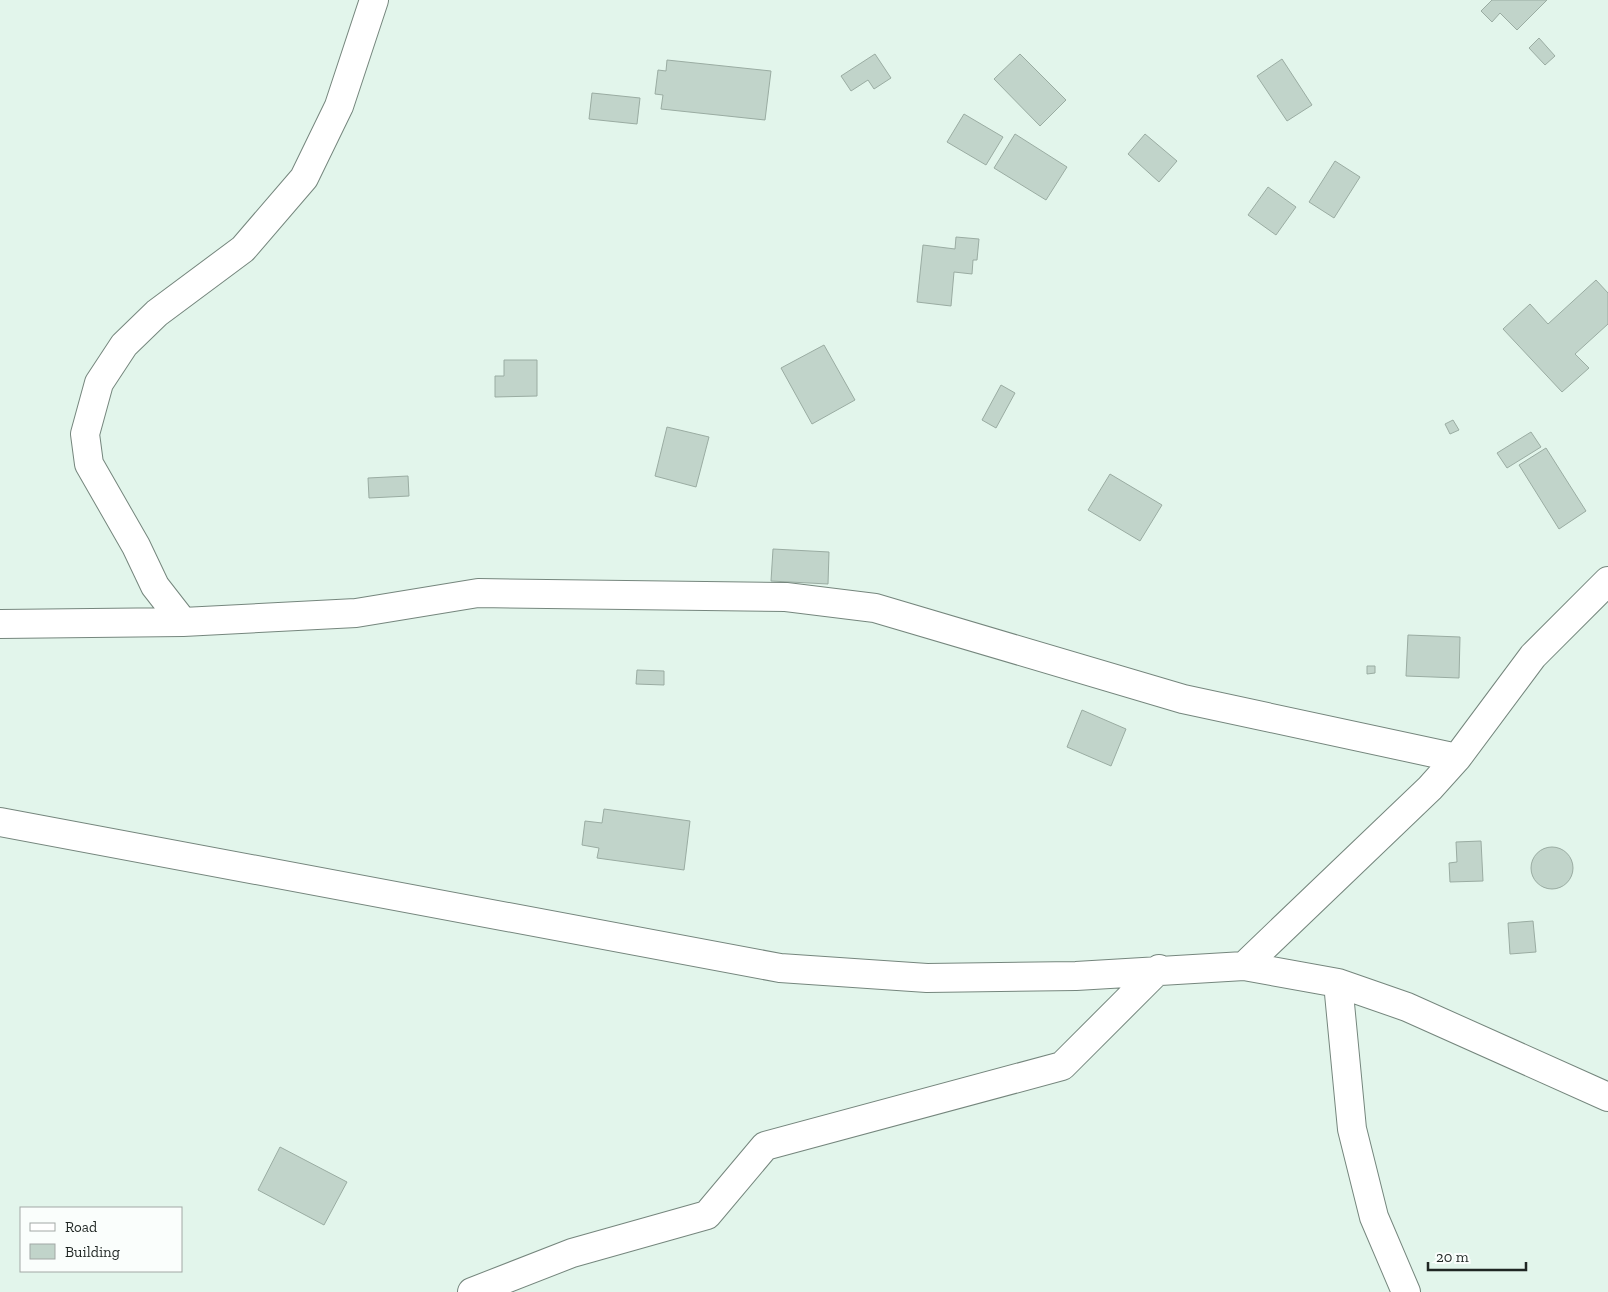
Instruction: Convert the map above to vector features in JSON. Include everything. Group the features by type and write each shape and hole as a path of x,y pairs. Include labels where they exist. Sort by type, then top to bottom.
{"street":[{"path":"183,622 155,586 136,546 89,464 85,434 99,383 124,345 158,314 243,249 304,178 339,106 374,0"},
{"path":"1244,966 1430,788 1457,758 1533,656 1608,581"},
{"path":"0,624 183,622 356,613 478,593 786,597 875,608 1183,698 1457,758"},
{"path":"0,822 780,968 927,978 1076,976 1159,969 1244,966 1338,983 1407,1007 1608,1096"},
{"path":"472,1292 572,1253 707,1215 765,1146 1062,1066 1159,969"},
{"path":"1338,983 1352,1129 1374,1216 1406,1292"}],"building":[{"path":"1492,0 1547,0 1517,30 1500,13 1492,22 1481,11"},
{"path":"1539,38 1555,56 1545,65 1529,48"},
{"path":"875,54 891,78 874,89 868,80 851,91 841,76"},
{"path":"1020,54 1066,100 1040,126 994,79"},
{"path":"1282,59 1312,105 1287,121 1257,76"},
{"path":"667,60 771,71 765,120 661,109 663,95 655,94 658,70 666,71"},
{"path":"592,93 640,98 637,124 589,119"},
{"path":"964,114 1003,137 986,165 947,142"},
{"path":"1015,134 1067,167 1046,200 994,168"},
{"path":"1145,134 1177,161 1159,182 1128,154"},
{"path":"1335,161 1360,177 1334,218 1309,202"},
{"path":"1268,187 1296,207 1276,235 1248,215"},
{"path":"956,237 979,239 977,260 973,260 972,274 954,272 951,306 917,302 923,245 955,249"},
{"path":"1596,280 1608,293 1608,324 1575,354 1589,368 1562,392 1503,329 1530,304 1548,324"},
{"path":"824,345 855,400 812,424 781,368"},
{"path":"504,360 537,360 537,396 495,397 495,376 504,376"},
{"path":"1001,385 1015,393 996,428 982,420"},
{"path":"1453,420 1459,430 1450,434 1445,424"},
{"path":"667,427 709,437 696,487 655,476"},
{"path":"1531,432 1541,447 1507,468 1497,453"},
{"path":"1546,448 1586,511 1559,529 1519,465"},
{"path":"1110,474 1162,505 1140,541 1088,510"},
{"path":"408,476 409,496 369,498 368,478"},
{"path":"773,549 829,552 828,584 771,581"},
{"path":"1408,635 1460,637 1459,678 1406,676"},
{"path":"1367,666 1375,666 1375,673 1367,674"},
{"path":"637,670 664,671 664,685 636,684"},
{"path":"1082,710 1126,729 1111,766 1067,747"},
{"path":"604,809 690,821 684,870 597,858 599,848 582,845 585,821 602,823"},
{"path":"1481,841 1483,881 1450,882 1449,863 1457,862 1456,842"},
{"path":"1552,847 1567,853 1573,868 1567,883 1552,889 1537,883 1531,868 1537,853"},
{"path":"1533,921 1536,952 1510,954 1508,923"},
{"path":"280,1147 347,1182 324,1225 258,1190"}]}
